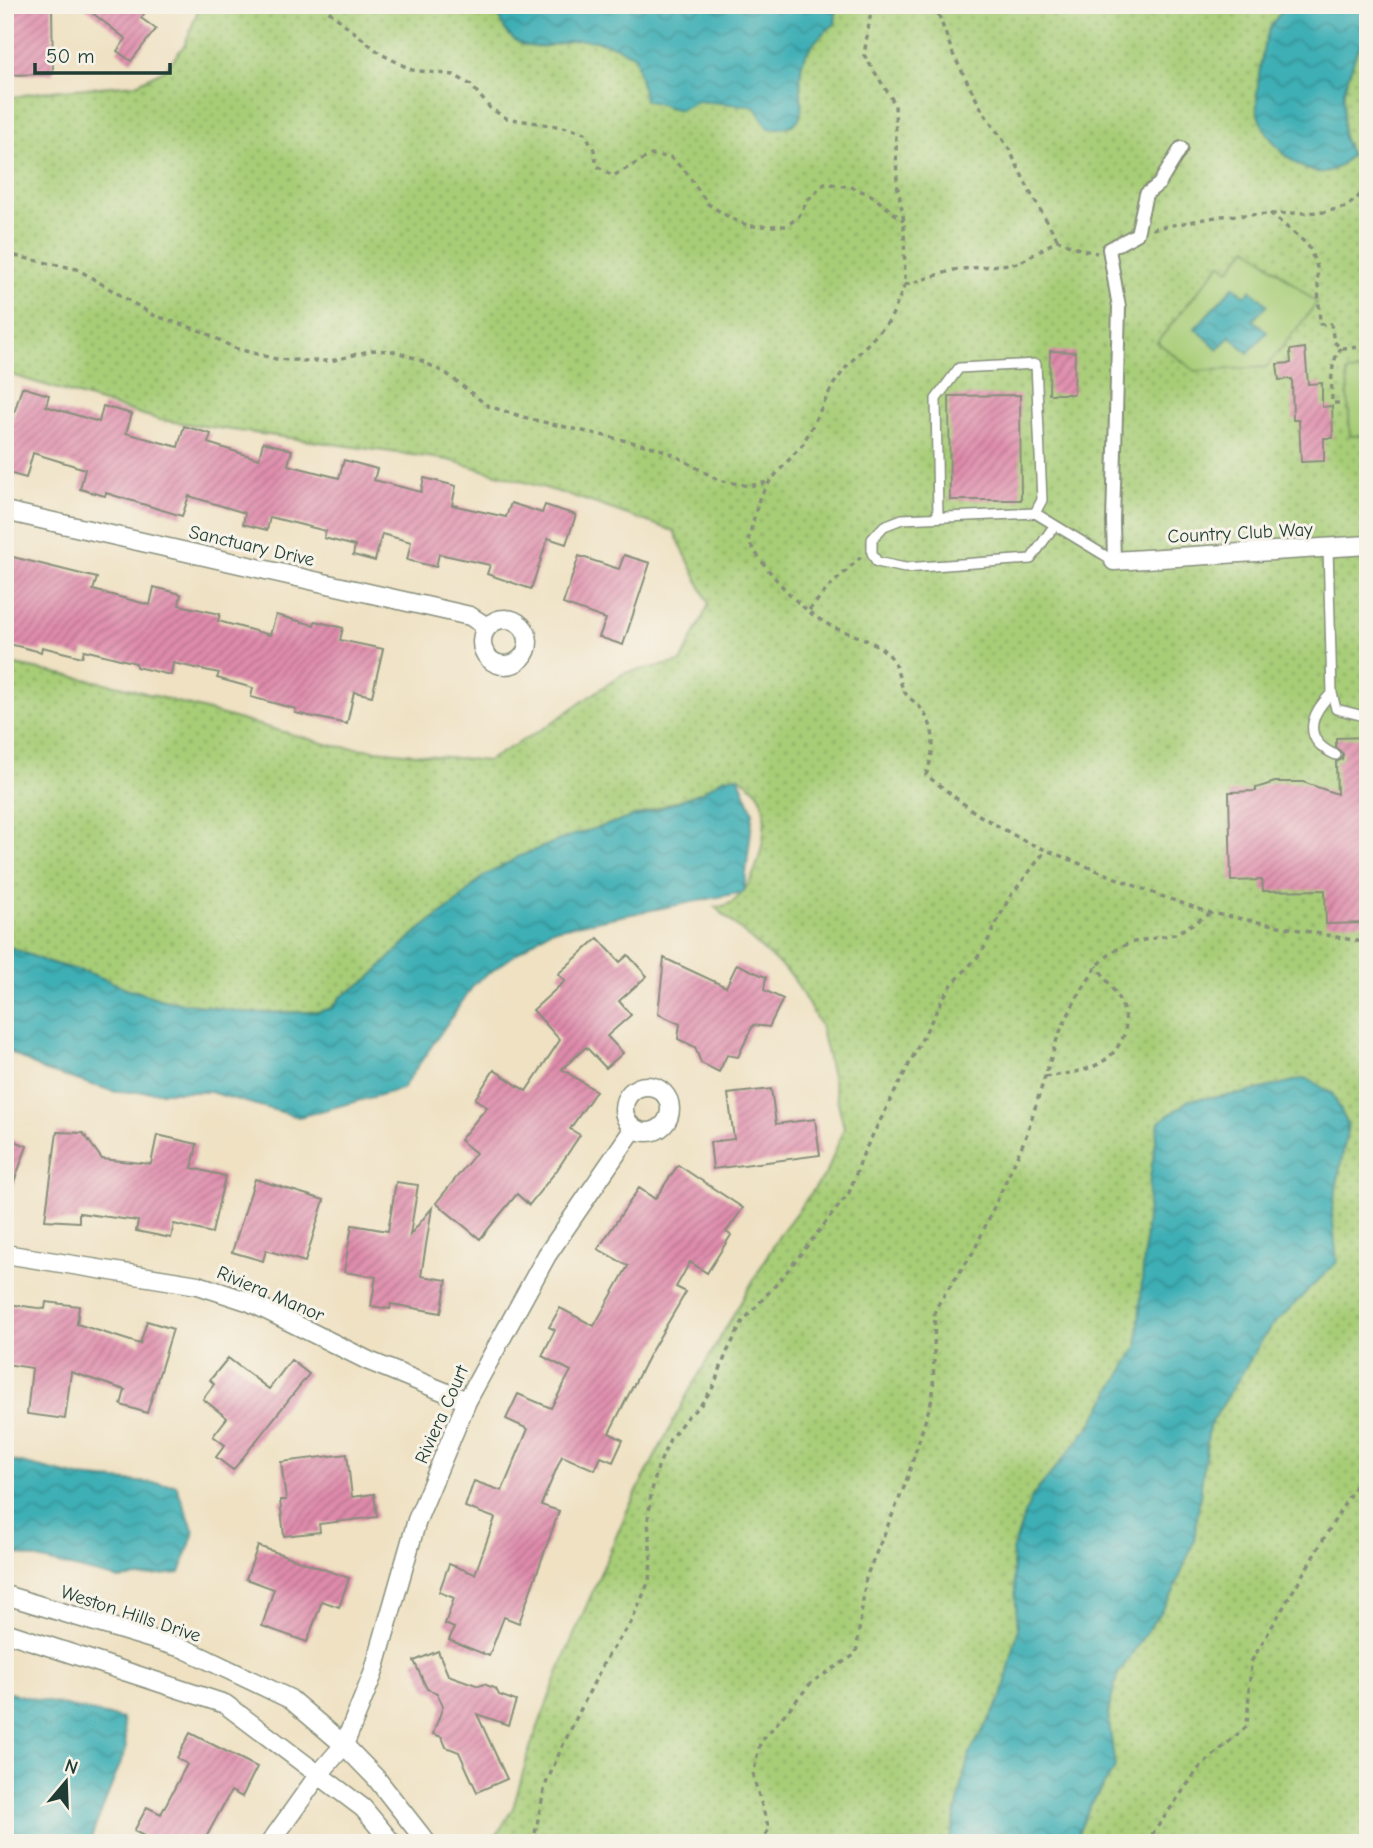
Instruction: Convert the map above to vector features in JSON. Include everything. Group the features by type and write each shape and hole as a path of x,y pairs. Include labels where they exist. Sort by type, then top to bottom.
{"street":[{"path":"1114,561 1119,307 1109,249 1137,234 1146,194 1159,184 1181,148"},
{"name":"Sanctuary Drive","path":"5,511 470,616 487,627"},
{"name":"Country Club Way","path":"1114,561 1368,545"},
{"name":"Riviera Court","path":"270,1843 319,1774 344,1745 373,1674 417,1520 467,1401 547,1255 634,1128"},
{"name":"Riviera Manor","path":"5,1254 198,1284 250,1302 369,1361 467,1401"},
{"name":"Weston Hills Drive","path":"5,1595 185,1648 290,1699 344,1745 376,1778 427,1843"},
{"path":"5,1632 225,1704 363,1808 392,1843"}],"lane":[{"path":"938,517 936,399 959,368 1037,364 1042,500 1035,513"},
{"path":"1054,526 1031,559 905,568 877,562 872,553 872,539 884,526 902,519 1035,513 1114,561"},
{"path":"1328,548 1332,692 1336,709 1360,715 1368,713"},
{"path":"1332,692 1318,707 1312,720 1314,735 1320,744 1336,755"}],"path":[{"path":"321,5 381,54 412,70 454,75 471,85 490,108 506,118 584,133 594,150 597,166 613,176 651,155 670,157 686,172 708,204 749,226 787,226 799,216 807,201 825,183 850,187 871,195 904,221"},
{"path":"872,5 864,55 895,104 897,183 904,221 905,285 890,320 848,365 834,385 803,444 770,481 759,499 748,541 767,571 809,610 830,625 864,637 890,654 905,694 921,708 934,731 934,753 926,775 977,814 1026,842 1158,895 1211,913 1368,943"},
{"path":"935,5 953,54 983,112 1007,147 1058,240 1097,253 1109,249"},
{"path":"1137,234 1161,226 1220,216 1324,212 1346,207 1368,189"},
{"path":"1270,213 1308,245 1317,267 1320,324 1331,324 1334,342 1341,348 1368,347"},
{"path":"905,285 954,270 1018,263 1058,240"},
{"path":"5,254 77,269 153,315 204,331 234,348 275,359 308,361 331,361 373,349 393,351 418,359 447,374 488,406 530,419 658,448 718,480 750,486 770,481"},
{"path":"1339,403 1332,403 1332,371 1333,358 1341,348"},
{"path":"809,610 846,569 864,555 872,553"},
{"path":"533,1843 545,1786 562,1747 605,1660 632,1621 649,1581 651,1561 648,1520 651,1493 658,1466 670,1439 713,1387 743,1321 781,1279 849,1193 864,1152 949,988 982,952 1009,898 1046,850"},
{"path":"760,1843 769,1829 753,1776 760,1743 812,1682 856,1654 866,1577 905,1485 933,1396 935,1310 974,1251 1025,1139 1058,1036 1075,1001 1097,966 1112,952 1129,943 1175,934 1211,913"},
{"path":"1044,1077 1096,1067 1108,1060 1123,1037 1126,1029 1124,1010 1097,966"},
{"path":"1146,1843 1199,1768 1247,1726 1251,1662 1368,1464"}],"green space":[{"path":"200,5 1368,5 1368,1843 492,1843 513,1808 530,1748 564,1658 628,1509 687,1395 780,1234 827,1172 844,1128 820,1025 792,976 715,907 729,904 740,895 756,867 761,850 765,817 762,799 754,788 738,776 724,778 702,792 616,823 481,878 456,903 413,935 370,978 341,997 332,1008 317,1012 250,1013 163,1000 92,974 44,961 5,945 5,663 120,686 334,746 487,761 544,728 624,673 681,662 709,604 674,531 579,498 449,460 160,420 5,373 5,99 39,92 136,84 166,69 185,44"},
{"path":"1248,247 1317,303 1266,367 1195,371 1157,342 1221,263 1229,270"},
{"path":"1368,371 1368,435 1350,436 1347,372"}],"water":[{"path":"498,5 837,6 835,24 816,40 803,61 800,116 795,123 785,127 768,128 754,106 697,101 679,110 645,100 635,56 608,44 578,40 539,47 522,44 504,29"},
{"path":"1286,5 1368,5 1368,35 1357,51 1344,90 1343,137 1351,155 1339,166 1324,172 1303,167 1283,153 1267,133 1258,114 1258,86 1266,40 1271,26"},
{"path":"1234,286 1245,296 1251,290 1267,305 1253,320 1267,332 1248,353 1230,336 1218,349 1195,328"},
{"path":"738,776 753,812 744,892 550,930 475,983 402,1089 299,1117 210,1092 116,1092 43,1070 5,1049 5,945 44,961 92,974 163,1000 250,1013 317,1012 332,1008 341,997 370,978 413,935 456,903 481,878 502,866 573,835 656,810 702,792 724,778"},
{"path":"1306,1078 1332,1093 1348,1125 1332,1212 1337,1262 1269,1329 1209,1427 1194,1541 1173,1593 1117,1676 1108,1713 1115,1768 1090,1806 1074,1843 949,1843 969,1754 1002,1697 1018,1630 1012,1551 1031,1498 1090,1426 1137,1347 1150,1177 1159,1122 1189,1100 1240,1094"},
{"path":"5,1459 79,1477 176,1485 194,1532 180,1573 119,1579 5,1551"},
{"path":"5,1692 123,1719 126,1749 89,1843 5,1843"}],"building":[{"path":"5,5 52,5 53,74 5,75"},
{"path":"82,5 151,5 141,18 156,29 131,61 117,51 126,39"},
{"path":"1305,348 1308,384 1322,383 1322,407 1332,406 1333,438 1324,438 1324,461 1301,462 1299,420 1293,420 1292,379 1279,380 1277,364 1291,363 1290,350"},
{"path":"1050,351 1075,352 1074,394 1049,394"},
{"path":"22,387 49,395 46,406 99,422 103,406 132,414 126,433 178,447 184,426 211,434 208,443 259,459 263,442 292,450 288,465 339,478 344,460 377,469 374,480 421,492 424,478 456,486 452,505 506,517 511,503 542,513 545,505 576,515 566,544 548,538 531,589 487,574 490,565 439,554 436,567 407,560 411,542 382,534 375,561 353,555 355,546 324,538 326,531 270,517 267,530 243,524 245,513 189,496 182,516 106,493 105,496 80,489 85,469 33,453 26,478 5,472 5,443"},
{"path":"1020,395 1021,500 950,500 949,396"},
{"path":"5,555 97,578 93,590 150,605 154,587 181,594 179,605 220,614 218,621 270,635 276,615 314,625 315,621 343,628 340,640 383,649 372,696 354,692 347,724 295,713 296,709 251,697 253,688 217,678 219,673 173,663 171,675 84,650 82,657 42,647 41,652 5,643"},
{"path":"624,555 650,563 623,645 599,637 606,619 563,604 579,556 619,569"},
{"path":"1368,737 1368,923 1326,924 1325,890 1263,891 1262,880 1231,881 1229,792 1256,791 1256,788 1275,782 1303,782 1337,794 1336,762 1342,759 1343,754 1336,747 1336,738"},
{"path":"598,938 620,962 628,955 647,976 619,1001 631,1015 607,1036 623,1053 606,1068 586,1047 562,1069 596,1091 570,1129 580,1135 529,1205 517,1194 480,1239 436,1203 476,1153 460,1140 487,1107 475,1099 494,1070 526,1091 560,1040 533,1010 565,981 558,974"},
{"path":"664,958 726,987 737,964 766,977 764,990 783,999 769,1027 753,1025 738,1057 727,1055 719,1072 701,1063 695,1047 678,1039 680,1024 658,1014"},
{"path":"771,1089 776,1124 815,1119 820,1155 713,1169 710,1142 734,1139 728,1094"},
{"path":"57,1132 83,1133 102,1159 151,1164 157,1135 197,1144 192,1168 225,1176 212,1233 174,1224 171,1238 136,1231 138,1221 79,1213 79,1222 45,1220"},
{"path":"5,1137 27,1146 7,1201 5,1200"},
{"path":"678,1165 743,1208 726,1232 731,1235 707,1273 690,1262 676,1287 686,1292 649,1355 609,1433 623,1440 613,1462 601,1457 595,1470 562,1456 541,1505 559,1511 519,1623 504,1617 489,1656 449,1640 454,1628 445,1624 454,1598 439,1592 449,1564 475,1574 495,1518 465,1507 474,1481 502,1491 528,1429 506,1419 518,1394 551,1408 571,1371 542,1356 555,1330 549,1327 560,1308 594,1326 628,1266 598,1249 639,1188 655,1199"},
{"path":"255,1179 324,1200 305,1262 266,1250 263,1261 232,1252"},
{"path":"396,1182 418,1185 410,1235 432,1208 421,1276 447,1280 441,1313 391,1304 390,1309 371,1306 376,1277 344,1272 352,1225 388,1231"},
{"path":"46,1302 79,1306 77,1324 140,1344 147,1321 173,1329 147,1413 121,1405 125,1390 71,1372 65,1419 27,1414 32,1368 5,1364 7,1304 45,1309"},
{"path":"228,1358 269,1389 291,1360 309,1374 233,1470 216,1457 225,1445 213,1436 227,1418 203,1399 214,1384 210,1380"},
{"path":"347,1454 352,1497 374,1494 377,1517 319,1524 320,1532 284,1536 280,1500 286,1500 281,1462"},
{"path":"258,1546 349,1578 339,1607 322,1601 307,1642 262,1626 274,1589 246,1579"},
{"path":"438,1651 448,1675 479,1686 484,1684 496,1689 499,1695 516,1701 508,1725 477,1714 507,1779 477,1792 459,1752 446,1747 442,1737 433,1734 443,1706 437,1693 427,1689 414,1661"},
{"path":"190,1733 257,1767 242,1797 231,1791 203,1843 158,1843 134,1831 147,1807 161,1814 187,1764 177,1758"}]}
